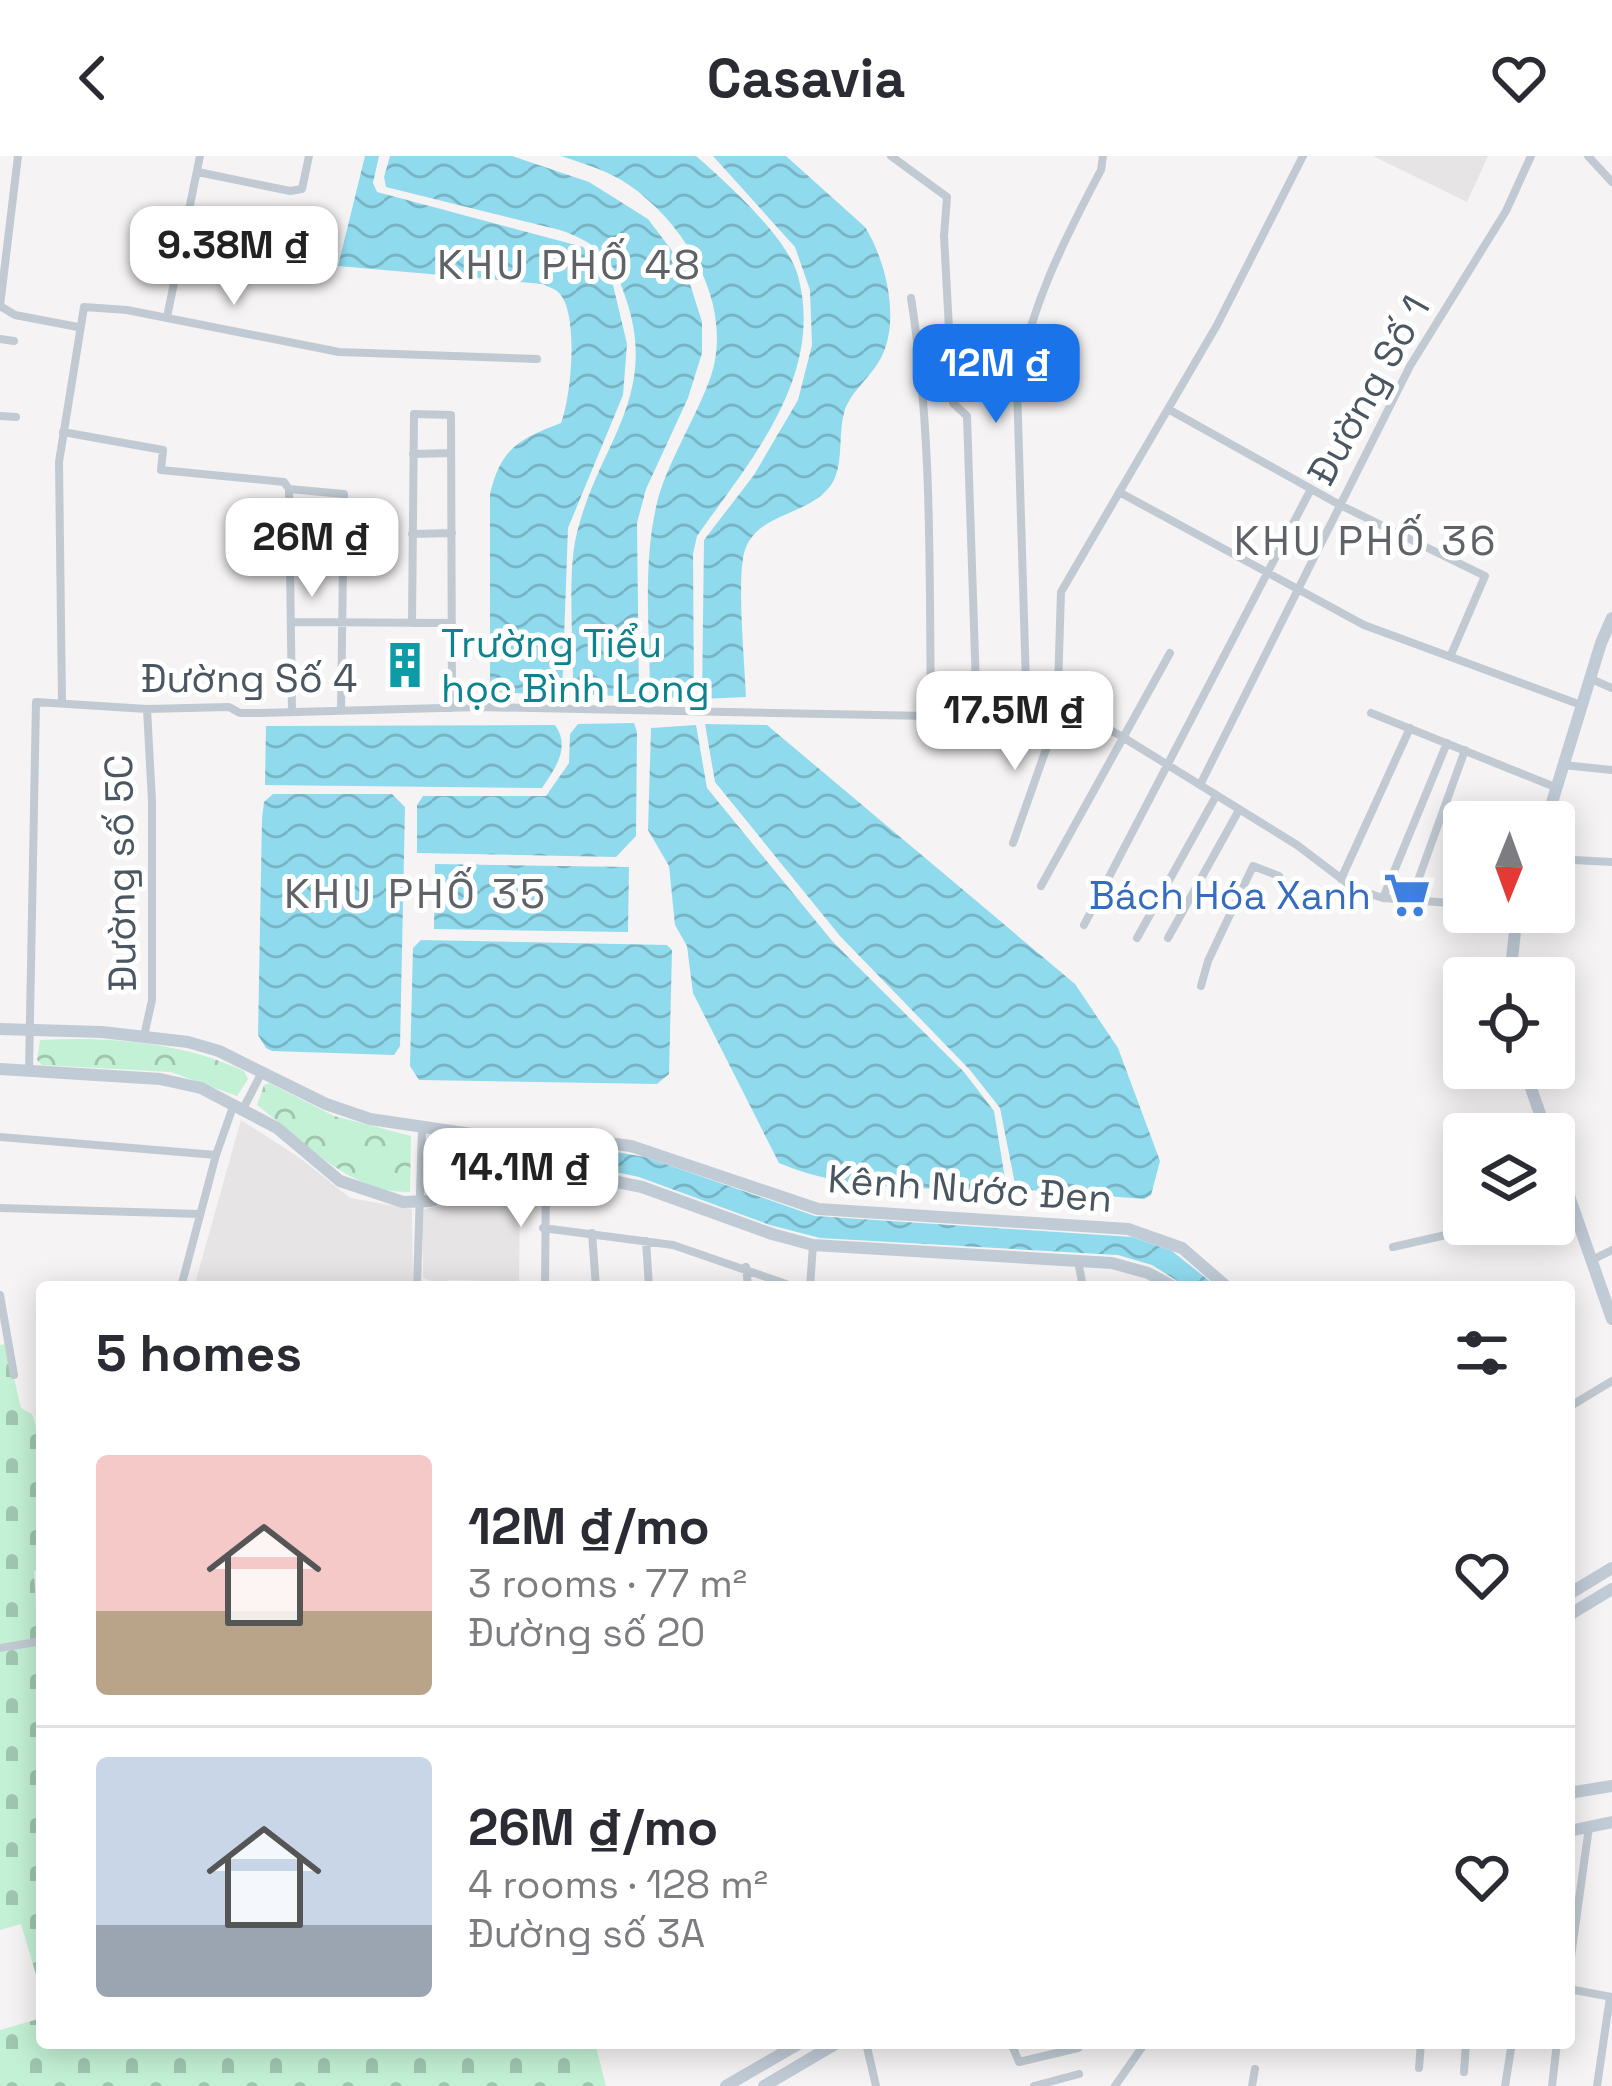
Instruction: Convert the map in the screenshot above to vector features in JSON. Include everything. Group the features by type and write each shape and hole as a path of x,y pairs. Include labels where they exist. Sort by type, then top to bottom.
{"street":[{"path":"18,156 0,306 15,315 78,327"},
{"path":"167,317 200,156"},
{"path":"198,172 282,191 302,189 309,156"},
{"path":"890,156 947,196 944,236 953,403 967,416 977,716"},
{"path":"1027,718 1017,385 1025,333 1052,266 1101,170 1103,156"},
{"path":"1013,843 1057,718 1061,592 1223,314 1304,156"},
{"name":"Đường Số 1","path":"1200,785 1410,366 1506,211 1531,156"},
{"path":"1588,156 1612,182"},
{"path":"911,298 922,366 932,716"},
{"path":"28,1071 36,702 62,703 62,432 84,308 93,305 167,317 339,352 537,359"},
{"path":"0,338 14,341"},
{"path":"1168,409 1340,505 1485,576 1450,656"},
{"path":"412,622 414,414 451,415 452,708"},
{"path":"0,416 16,417"},
{"path":"62,432 163,450 161,470 284,482 289,489 292,712"},
{"path":"413,454 451,453"},
{"path":"289,489 344,494 341,710"},
{"path":"1084,925 1311,489"},
{"path":"1119,492 1364,625 1581,705"},
{"path":"290,533 345,534"},
{"path":"412,534 452,533"},
{"path":"1551,801 1612,618"},
{"path":"291,622 452,623"},
{"path":"1042,886 1170,652"},
{"path":"1591,679 1612,688"},
{"name":"Đường Số 4","path":"62,703 147,710 229,707 240,713 452,708 1095,722 1297,845 1355,890 1383,898 1443,903"},
{"name":"Đường số 5C","path":"144,1036 152,1000 147,710"},
{"path":"1371,713 1555,787"},
{"path":"1341,879 1411,728"},
{"path":"1383,898 1447,743"},
{"path":"1412,901 1465,750"},
{"path":"1561,765 1612,770"},
{"path":"1137,938 1216,796"},
{"path":"1168,938 1239,810"},
{"path":"1575,860 1612,862"},
{"path":"1201,986 1253,866 1279,876"},
{"name":"Kênh Nước Đen","path":"0,1029 144,1036 209,1048 339,1109 422,1129 631,1145 789,1201 843,1213 1128,1228 1182,1248 1220,1281"},
{"name":"Kênh Nước Đen","path":"0,1069 170,1080 239,1105 284,1133 345,1184 394,1200 419,1202 499,1179 588,1176 631,1184 813,1245 1131,1266 1162,1281"},
{"path":"183,1281 216,1155 239,1105 262,1072"},
{"path":"417,1281 422,1129"},
{"path":"0,1137 216,1155"},
{"path":"544,1281 546,1174"},
{"path":"0,1208 200,1214"},
{"path":"1575,1215 1612,1319"},
{"path":"543,1228 646,1240 780,1281"},
{"path":"592,1233 596,1281"},
{"path":"1394,1247 1443,1236"},
{"path":"646,1240 649,1281"},
{"path":"810,1281 813,1245"},
{"path":"1591,1261 1612,1250"},
{"path":"1078,1261 1082,1281"},
{"path":"746,1268 747,1281"},
{"path":"0,1295 14,1375"},
{"path":"1575,1404 1612,1382"},
{"path":"1575,1590 1612,1568"},
{"path":"1575,1611 1612,1589"},
{"path":"0,1648 36,1642"},
{"path":"1575,1792 1612,1786"},
{"path":"1575,1830 1612,1822"},
{"path":"1575,1899 1588,1827"},
{"path":"1575,1990 1611,1997 1597,2086"},
{"path":"726,2086 787,2049"},
{"path":"794,2086 795,2049"},
{"path":"764,2086 827,2049"},
{"path":"867,2049 876,2086"},
{"path":"1014,2049 1019,2062 1074,2049"},
{"path":"1115,2086 1141,2049"},
{"path":"1419,2068 1421,2049"},
{"path":"1463,2072 1465,2049"},
{"path":"1505,2086 1510,2049"},
{"path":"1552,2086 1556,2049"},
{"path":"1252,2086 1255,2069"},
{"path":"1034,2086 1079,2074"}],"shaded area":[{"path":"1373,156 1488,156 1467,202"},
{"path":"241,1120 350,1198 412,1209 413,1281 196,1281"},
{"path":"467,1198 520,1199 519,1281 423,1278 422,1210"}],"green space":[{"path":"40,1040 119,1040 170,1047 220,1061 244,1071 248,1079 237,1096 171,1072 42,1065 37,1060"},
{"path":"269,1083 334,1116 411,1136 410,1192 367,1184 310,1148 257,1105"},
{"path":"434,1138 497,1145 444,1147 443,1169 507,1168 431,1191 430,1142"},
{"path":"6,1344 21,1408 32,1414 36,1427 36,1975 21,1924 0,1930 0,1345"},
{"path":"36,2020 36,2049 597,2049 606,2086 0,2086 0,2030"}],"water":[{"path":"365,156 379,156 373,183 377,192 583,247 613,285 627,344 623,395 568,528 562,695 490,692 490,494 500,466 514,447 561,423 571,357 566,305 558,292 543,284 338,266"},
{"path":"390,156 512,156 589,182 648,219 685,268 702,322 702,353 688,398 646,489 637,523 639,697 573,694 571,593 576,537 621,422 635,366 634,334 616,273 595,247 560,230 386,187"},
{"path":"561,156 696,156 769,228 798,276 804,313 792,382 759,447 697,536 693,554 694,698 650,697 648,575 661,488 711,376 716,322 710,295 686,245 650,202 613,176"},
{"path":"713,156 786,156 865,227 884,271 890,321 880,359 844,413 838,469 831,485 810,503 761,528 745,550 741,600 746,697 702,699 704,540 754,475 798,400 812,345 810,290 795,247"},
{"path":"634,723 636,836 616,857 417,853 417,805 423,796 546,796 569,763 570,734 578,724"},
{"path":"705,724 767,725 1075,984 1118,1048 1160,1161 1151,1195 1144,1199 1016,1189 1000,1108 970,1070 840,936 715,782"},
{"path":"555,725 561,750 542,788 265,785 266,726"},
{"path":"696,725 707,788 833,942 964,1072 994,1111 1007,1191 862,1184 779,1163 693,993 687,946 675,925 669,866 648,830 651,728"},
{"path":"273,794 392,794 405,807 400,1046 394,1055 272,1051 258,1035 262,819 264,802"},
{"path":"435,864 629,867 628,932 434,929"},
{"path":"421,940 667,945 672,950 669,1074 657,1084 419,1080 410,1066 413,948"},
{"path":"581,1146 645,1157 815,1216 1132,1237 1172,1251 1210,1281 1177,1281 1152,1265 1118,1255 820,1238 602,1169 443,1169 443,1147"}],"place":[{"name":"Trường Tiểu học Bình Long","path":"405,665"},
{"name":"Bách Hóa Xanh","path":"1407,895"}],"district":[{"name":"KHU PHỐ 48","path":"570,264"},
{"name":"KHU PHỐ 36","path":"1366,540"},
{"name":"KHU PHỐ 35","path":"416,893"}]}
